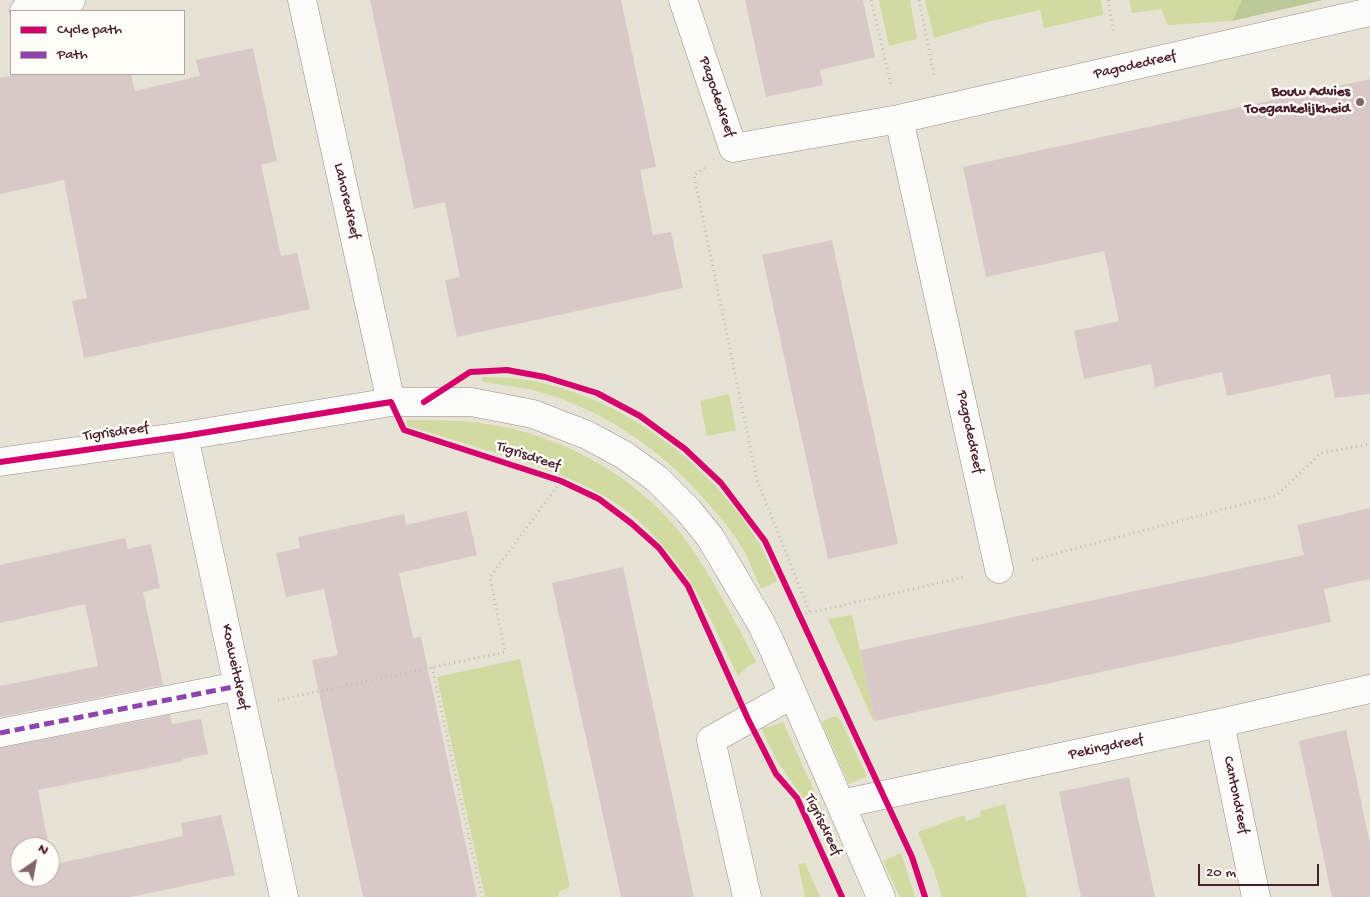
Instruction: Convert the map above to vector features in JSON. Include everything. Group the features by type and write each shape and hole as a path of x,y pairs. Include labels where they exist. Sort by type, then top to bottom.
{"street":[{"path":"28,10 72,0"},
{"name":"Lahoredreef","path":"302,0 391,402"},
{"name":"Pagodedreef","path":"683,0 733,148 899,119 1370,12"},
{"name":"Pagodedreef","path":"899,119 999,569"},
{"name":"Tigrisdreef","path":"0,462 184,436 391,402 471,402 533,414 587,435 624,455 657,479 688,510 710,537 761,623 881,897"},
{"name":"Koeweitdreef","path":"184,436 284,897"},
{"name":"Pekingdreef","path":"841,804 1370,689"},
{"path":"747,897 711,740 793,694"},
{"path":"0,733 241,697"},
{"name":"Cantondreef","path":"1220,723 1256,897"}],"path":[{"path":"871,0 899,119"},
{"path":"919,0 940,110"},
{"path":"733,148 694,175 757,480 810,613"},
{"path":"761,623 999,569 1277,495 1321,453 1370,444"},
{"path":"241,697 432,667 505,652 490,577 561,481"},
{"path":"796,607 804,624"},
{"path":"432,667 482,897"}],"green space":[{"path":"879,0 910,0 917,39 889,46"},
{"path":"925,0 1101,0 1103,15 1044,28 1040,10 987,22 934,38"},
{"path":"1129,0 1296,0 1236,12 1232,21 1168,25 1161,9 1132,13"},
{"path":"1242,0 1323,0 1232,21"},
{"path":"483,377 524,380 564,389 604,404 641,425 676,450 708,478 736,510 759,543 777,581 761,589 746,554 721,519 676,470 635,437 613,423 565,400 533,390 484,382 481,379"},
{"path":"729,394 736,430 707,436 700,401"},
{"path":"407,420 442,420 475,423 525,432 552,441 604,466 650,501 688,543 732,616 756,662 748,666 738,676 707,612 686,575 651,533 613,501 598,492 551,471 408,426"},
{"path":"852,615 875,720 873,720 828,619"},
{"path":"520,659 570,886 559,892 558,897 485,897 437,677"},
{"path":"832,717 837,717 841,721 867,776 849,784 822,723"},
{"path":"783,722 826,817 816,823 804,799 777,761 761,728"},
{"path":"1005,804 1027,897 942,897 934,871 918,832 964,815 966,821 981,816 980,811"},
{"path":"901,853 915,897 900,897 883,861"},
{"path":"805,863 820,897 805,897 798,864"}],"building":[{"path":"370,0 621,0 656,167 640,170 653,235 671,232 683,288 457,337 445,280 460,277 445,202 414,209"},
{"path":"745,0 863,0 875,57 820,70 823,85 766,97"},
{"path":"253,48 277,161 261,165 281,256 297,253 310,309 84,358 72,301 87,298 64,180 0,194 0,78 14,75 131,75 135,91 200,76 196,60"},
{"path":"1370,79 1370,394 1335,398 1330,374 1227,396 1222,372 1155,387 1151,364 1084,379 1074,331 1119,321 1104,251 986,277 963,167"},
{"path":"832,240 898,544 828,559 762,255"},
{"path":"1370,508 1370,579 1324,589 1331,622 875,721 860,650 1304,555 1297,525"},
{"path":"467,511 477,555 399,573 413,638 421,637 477,897 363,897 312,660 338,655 324,589 286,597 276,553 300,548 298,537 404,514 406,525"},
{"path":"125,538 128,549 151,544 160,588 143,592 163,685 0,717 0,686 98,666 85,604 0,623 0,565"},
{"path":"623,567 694,897 621,897 552,583"},
{"path":"170,715 172,724 201,719 208,754 183,759 183,761 38,790 47,837 10,837 10,887 60,887 60,863 183,836 181,823 221,815 235,875 131,897 0,897 0,748"},
{"path":"1346,730 1370,844 1370,897 1332,897 1299,741"},
{"path":"1129,777 1155,897 1081,897 1059,792"}],"marked path":[{"path":"0,733 238,686"}],"cycle path":[{"path":"424,402 470,372 507,370 545,377 597,393 640,416 685,449 721,483 765,541 912,857 925,897"},
{"path":"0,462 184,436 391,402 404,430 561,481 599,499 631,523 659,548 688,586 748,719 776,774 797,798 842,897"}],"place":[{"name":"Bouw Advies Toegankelijkheid","path":"1360,102"}]}
